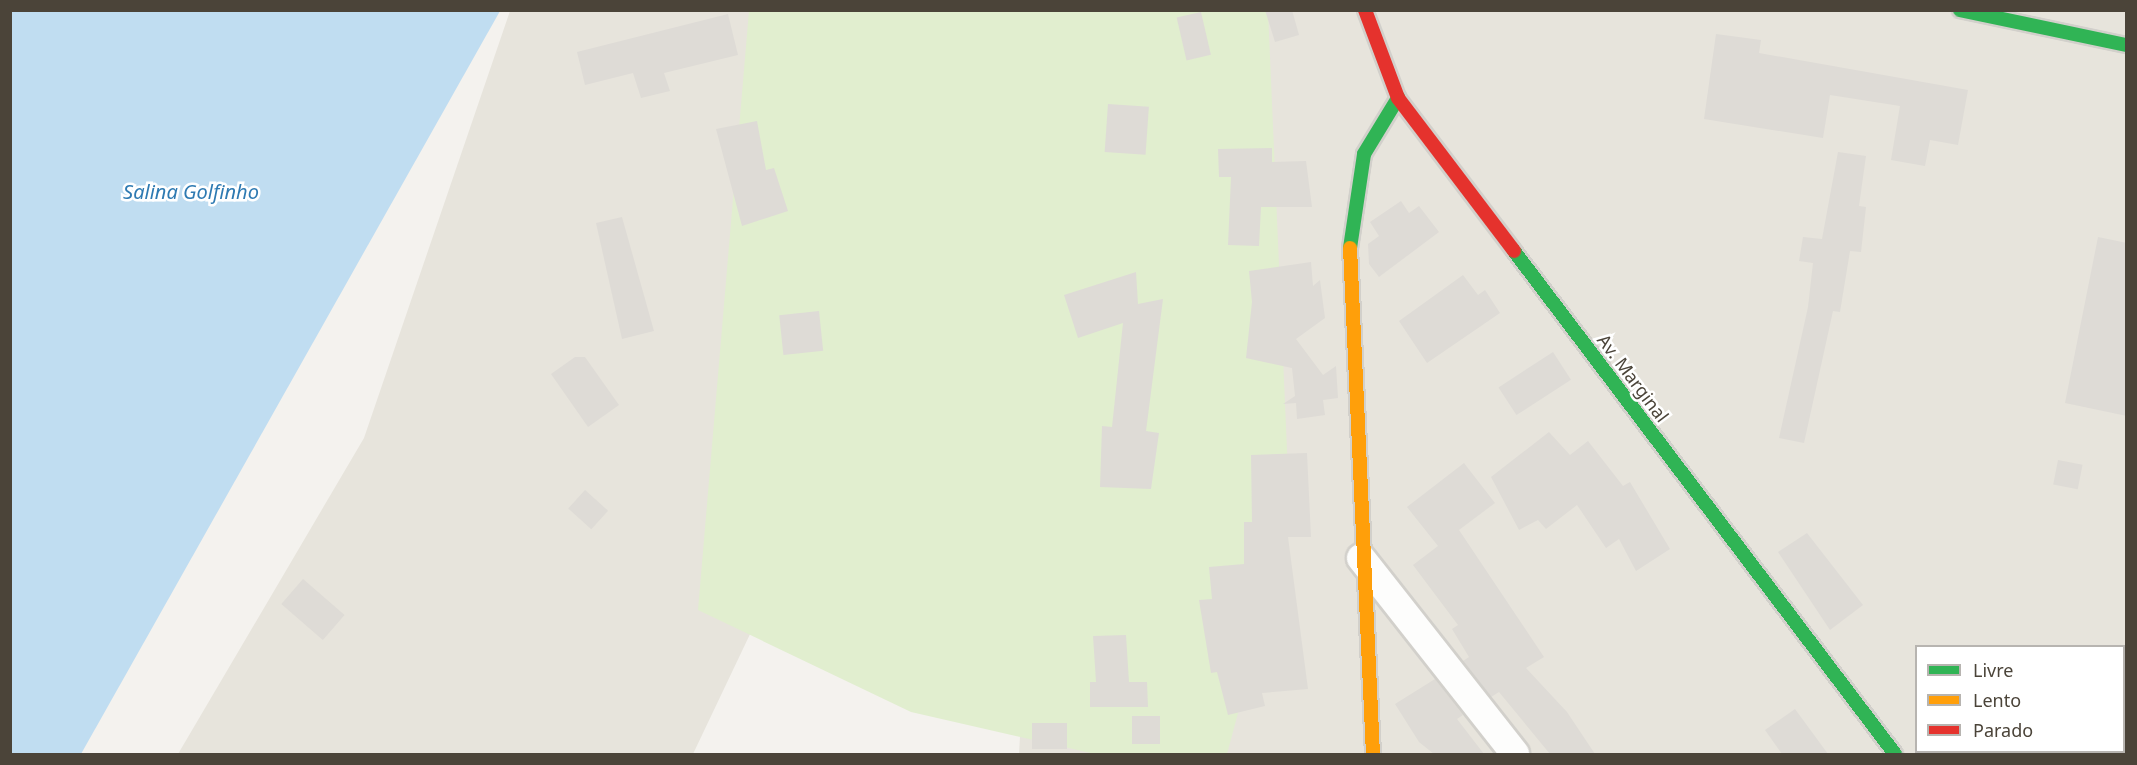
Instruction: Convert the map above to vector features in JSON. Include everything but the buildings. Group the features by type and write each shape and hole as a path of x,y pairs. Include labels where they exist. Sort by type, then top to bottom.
{"street":[{"name":"Av. Marginal","path":"1365,10 1398,98 1895,754"},
{"path":"1960,10 2127,45"},
{"path":"1373,754 1361,558 1349,230 1364,154 1398,98"},
{"path":"1361,558 1515,754"}],"shaded area":[{"path":"510,11 782,11 801,527 693,754 178,754 364,438"},
{"path":"1035,11 2126,11 2126,754 1019,754 1049,229"}],"green space":[{"path":"749,11 1268,11 1290,519 1227,754 1095,754 911,712 698,610"}],"water":[{"name":"Salina Golfinho","path":"10,11 500,11 81,754 11,754"}],"traffic: fast":[{"path":"1960,10 2126,45"},
{"path":"1350,248 1364,154 1398,98"},
{"path":"1514,251 1895,754"}],"traffic: slow":[{"path":"1350,248 1373,754"}],"traffic: jam":[{"path":"1365,10 1398,98 1514,251"}]}
